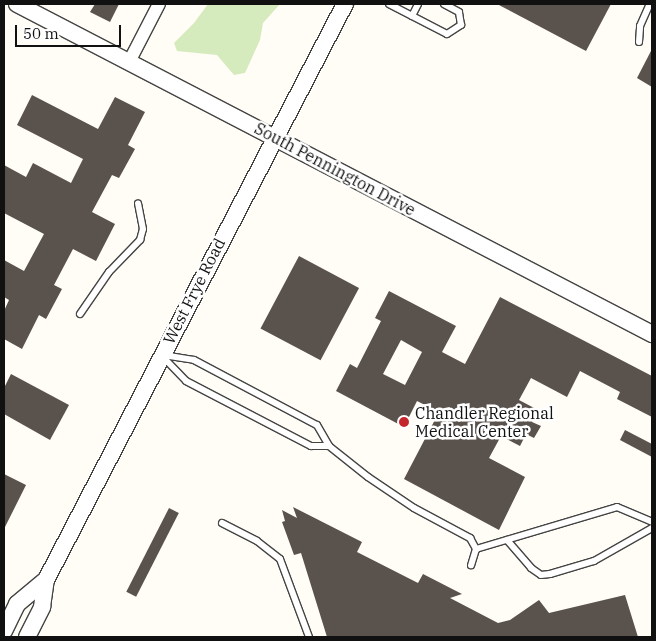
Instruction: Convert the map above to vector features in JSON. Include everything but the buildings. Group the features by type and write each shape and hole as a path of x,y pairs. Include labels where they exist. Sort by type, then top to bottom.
{"street":[{"name":"South Pennington Drive","path":"17,4 652,334"},
{"path":"129,62 159,4"},
{"name":"West Frye Road","path":"27,637 42,607 46,580 161,355 345,4"},
{"name":"West Frye Road","path":"4,631 17,604 46,580"}],"lane":[{"path":"390,4 447,34 460,25 459,12 444,4"},
{"path":"412,16 418,4"},
{"path":"639,42 640,26 650,4"},
{"path":"80,314 109,272 140,240 143,229 138,203"},
{"path":"161,355 186,381 311,446 329,446"},
{"path":"161,355 194,360 317,425 329,446 394,496 470,538 476,549 471,565"},
{"path":"476,549 618,508 652,522"},
{"path":"222,523 257,540 280,559 309,637"},
{"path":"507,540 531,568 541,575 594,561 652,528"}],"green space":[{"path":"208,4 280,4 263,23 260,40 245,73 234,75 217,55 177,51 174,43 194,23"}],"place":[{"name":"Chandler Regional Medical Center","path":"404,422"}]}
